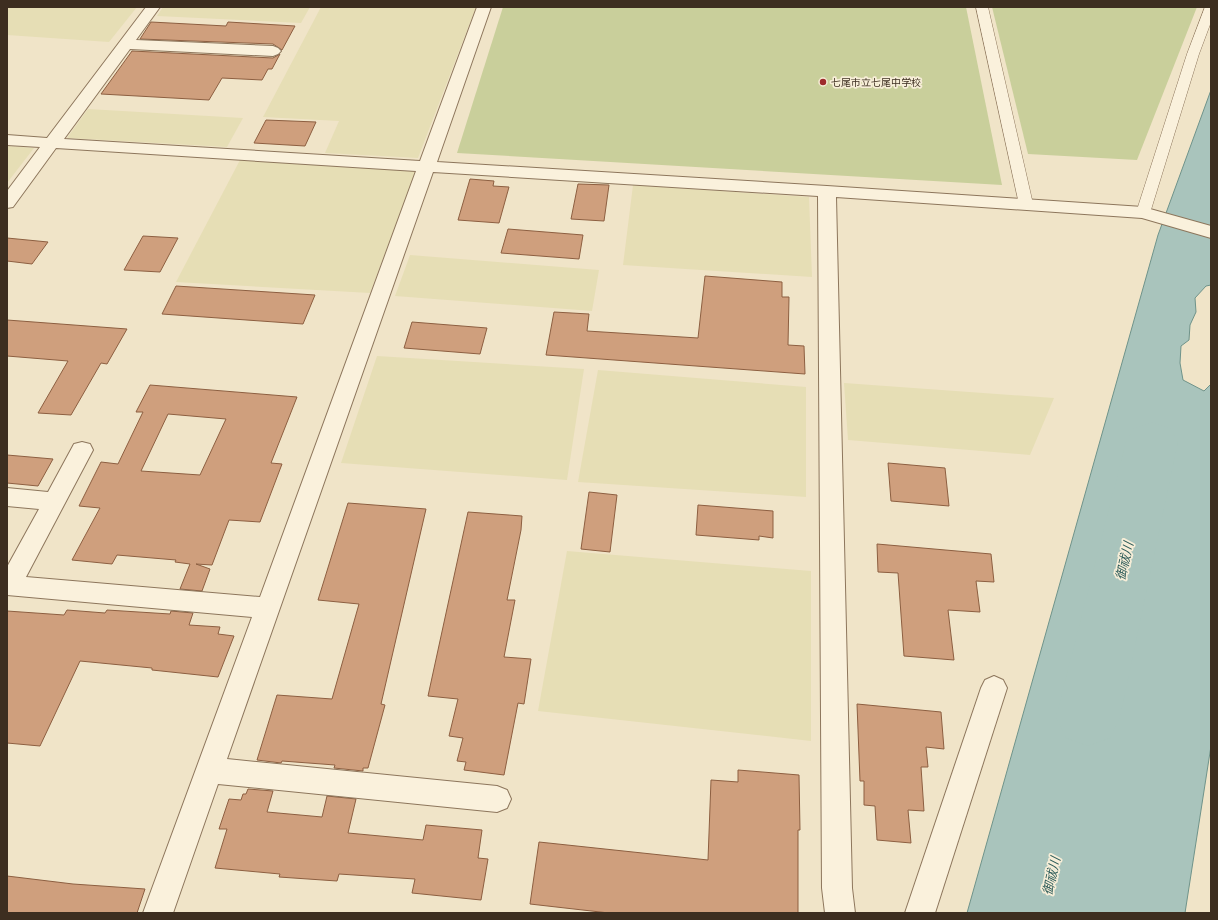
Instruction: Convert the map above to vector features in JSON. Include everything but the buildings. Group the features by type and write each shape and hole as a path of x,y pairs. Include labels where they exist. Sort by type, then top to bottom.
{"street":[{"path":"7,203 153,7"},
{"path":"158,913 484,7"},
{"path":"126,44 273,51"},
{"path":"7,140 1026,204 1143,213 1211,232"},
{"path":"827,191 837,872 840,913"},
{"path":"82,450 8,587 267,608"},
{"path":"7,498 54,502"},
{"path":"920,913 994,688"},
{"path":"209,770 497,799"}],"lane":[{"path":"982,7 1026,204"},
{"path":"1143,213 1193,54 1211,7"}],"shaded area":[{"path":"7,7 137,7 109,42 7,35"},
{"path":"163,7 310,7 301,23 157,16"},
{"path":"321,7 476,7 418,158 325,153 339,121 263,117"},
{"path":"88,109 243,118 227,147 67,138"},
{"path":"7,146 34,148 7,183"},
{"path":"240,160 416,171 370,293 176,282"},
{"path":"633,185 809,197 812,277 623,265"},
{"path":"410,255 599,270 592,311 395,296"},
{"path":"377,356 584,369 567,480 341,463"},
{"path":"598,370 806,387 806,497 578,482"},
{"path":"844,383 1054,398 1030,455 848,440"},
{"path":"567,551 811,571 811,741 538,711"}],"green space":[{"name":"七尾市立七尾中学校","path":"503,7 966,7 1002,185 457,153"},
{"path":"992,7 1197,7 1137,160 1028,154"}],"water":[{"path":"1211,90 1211,285 1206,286 1195,298 1196,312 1190,325 1189,340 1181,346 1180,363 1183,380 1204,391 1211,384 1211,746 1185,913 967,913 1158,235","holes":["1125,507 1131,507 1140,522 1133,561 1135,588 1130,619 1115,658 1108,656 1100,629 1100,592 1109,521"]}],"waterway":[{"name":"御祓川","path":"1088,717 1152,442"}],"place":[{"name":"七尾市立七尾中学校","path":"823,82"}]}
